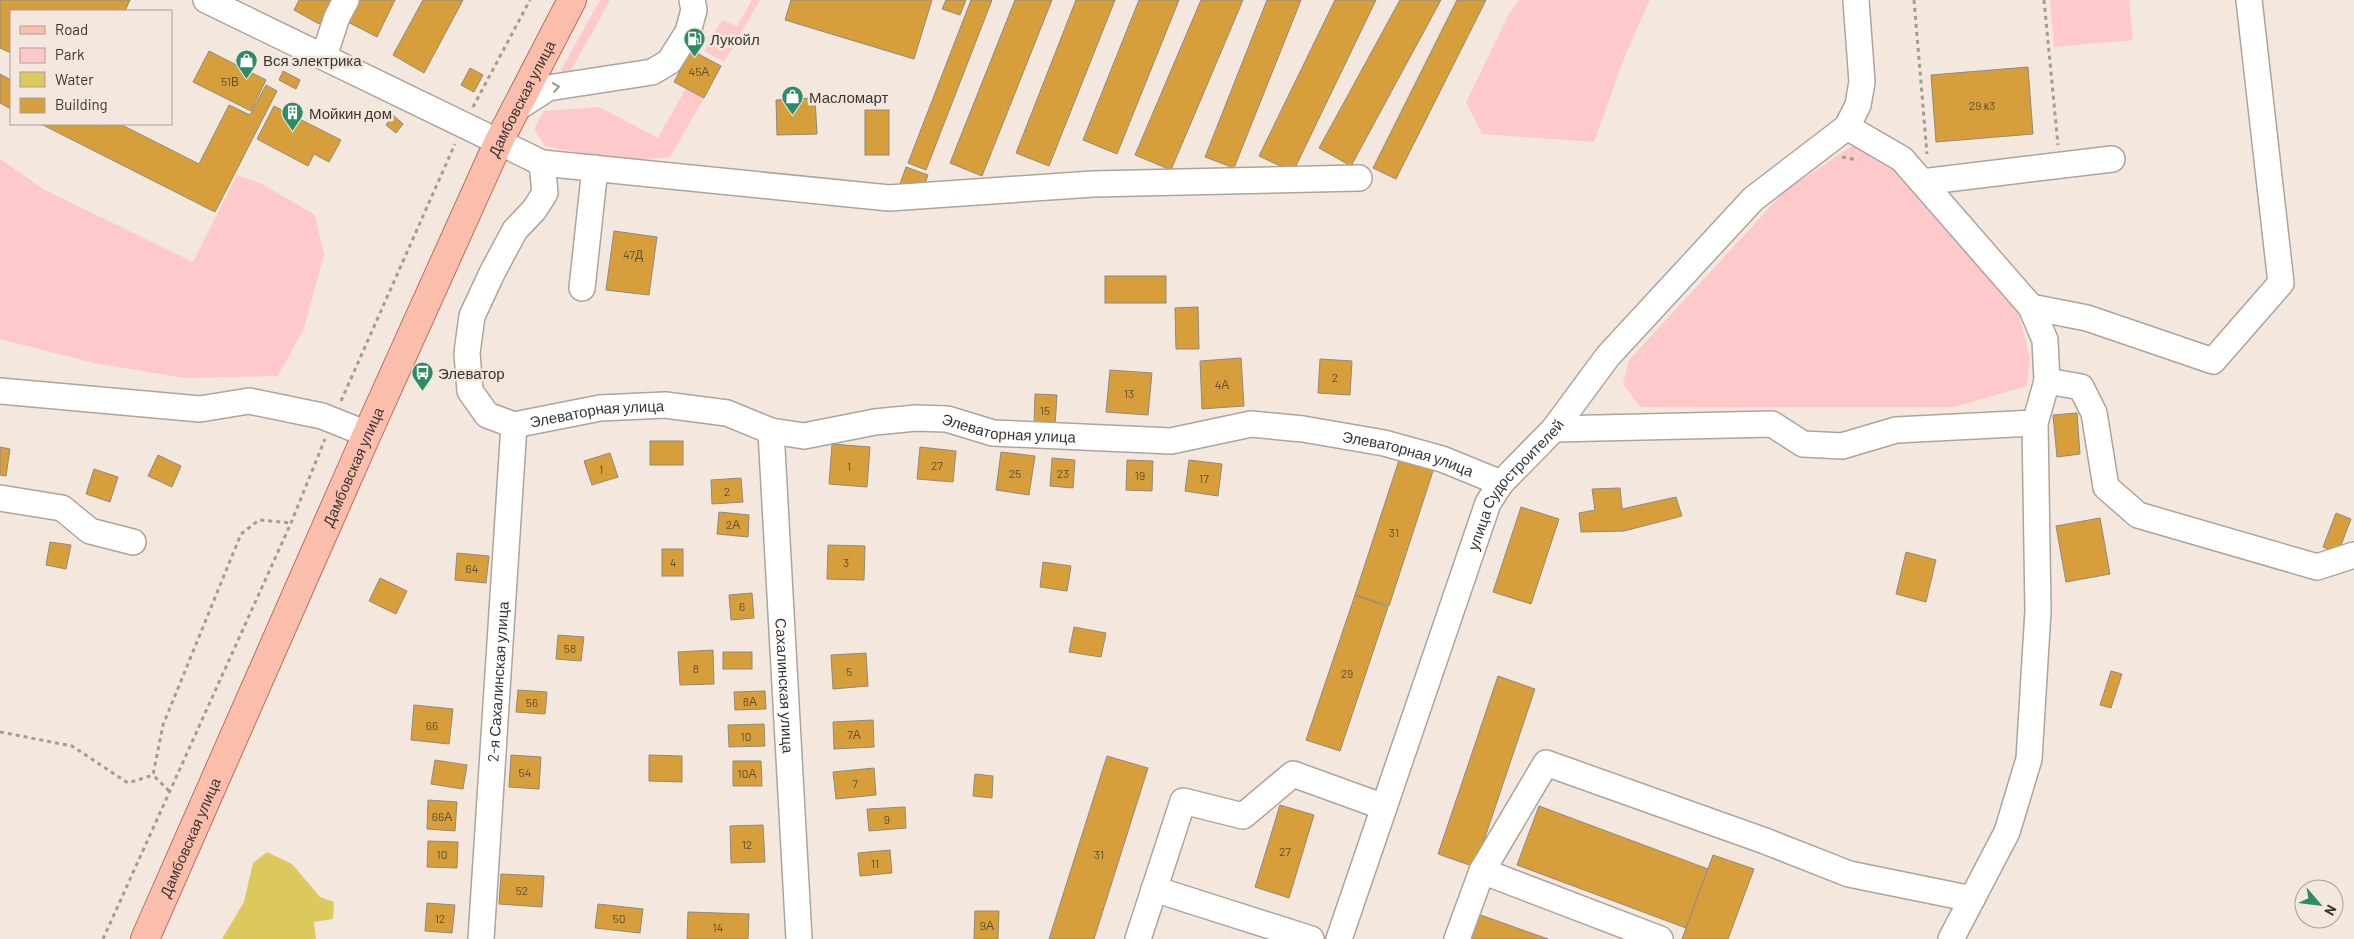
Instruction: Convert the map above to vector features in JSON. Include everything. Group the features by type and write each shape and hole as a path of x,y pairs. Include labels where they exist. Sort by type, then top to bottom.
{"main road":[{"name":"Дамбовская улица","path":"145,939 498,141 572,0"}],"street":[{"path":"206,0 243,8 324,56 542,163 889,198 1093,184 1359,178"},
{"path":"324,56 337,17 346,0"},
{"path":"514,110 548,88 652,72 669,62 688,32 694,10 692,0"},
{"path":"1856,0 1862,82 1858,105 1847,127 1925,171 2031,307 2046,340 2047,381 2035,423 2038,611 2029,759 2007,832 1951,939"},
{"path":"2031,307 2087,318 2213,361 2281,283 2249,0"},
{"name":"улица Судостроителей","path":"1339,939 1488,503 1501,483 1554,429 1608,356 1753,199 1847,127"},
{"path":"1925,171 2112,159"},
{"path":"514,424 487,415 470,391 467,353 472,316 492,273 515,230 534,210 545,194 542,163"},
{"path":"582,288 595,168"},
{"path":"2047,381 2082,387 2094,413 2106,487 2138,515 2317,567 2354,555"},
{"path":"0,391 200,409 249,401 333,420 367,434"},
{"name":"Элеваторная улица","path":"514,424 600,408 664,405 727,413 771,431 804,436 875,422 916,418 948,419 993,433 1170,441 1251,424 1303,429 1384,443 1442,459 1501,483"},
{"path":"1554,429 1772,424 1803,444 1842,446 1896,430 2035,423"},
{"name":"2-я Сахалинская улица","path":"481,939 514,424"},
{"name":"Сахалинская улица","path":"771,431 798,939"},
{"path":"0,498 62,508 90,531 133,542"},
{"path":"1457,939 1482,871 1546,763 1766,841 1849,874 1972,899"},
{"path":"1138,939 1183,801 1243,816 1293,774 1384,807"},
{"path":"1482,871 1660,939"},
{"path":"1154,889 1311,939"}],"path":[{"path":"104,939 291,523 333,420 463,125 530,0"},
{"path":"1914,0 1925,171"},
{"path":"2044,0 2058,148"},
{"path":"153,775 163,725 241,534 259,520 291,523"},
{"path":"0,732 72,746 128,783 153,775"},
{"path":"153,775 170,791"}],"green space":[{"path":"600,0 610,0 569,74 564,75 561,70"},
{"path":"752,0 760,0 724,62 704,51 722,20 737,26"},
{"path":"1519,0 1650,0 1626,53 1594,142 1482,134 1466,102 1509,14"},
{"path":"2050,0 2129,0 2133,40 2054,47"},
{"path":"686,88 704,98 670,157 621,161 545,146 534,129 544,111 599,107 658,138"},
{"path":"1853,145 1902,175 2018,311 2030,358 2027,386 1954,407 1640,407 1623,384 1629,360 1784,192"},
{"path":"0,159 45,190 193,262 237,175 262,184 315,215 324,255 304,328 278,376 185,378 94,363 0,339"}],"water":[{"path":"267,852 292,864 320,897 334,902 333,919 314,922 316,939 222,939 244,902 253,863"}],"building":[{"path":"0,0 130,0 125,10 10,10 10,53 0,48"},
{"path":"299,0 332,0 319,24 294,10"},
{"path":"357,0 395,0 377,37 346,21"},
{"path":"423,0 463,0 424,73 393,55"},
{"path":"791,0 932,0 914,59 785,20"},
{"path":"946,0 966,0 960,15 942,9"},
{"path":"971,0 992,0 926,170 908,163"},
{"path":"1015,0 1052,0 982,176 950,163"},
{"path":"1076,0 1115,0 1049,166 1016,153"},
{"path":"1139,0 1179,0 1117,154 1083,140"},
{"path":"1201,0 1243,0 1171,170 1135,155"},
{"path":"1267,0 1301,0 1234,168 1205,157"},
{"path":"1335,0 1376,0 1293,172 1259,156"},
{"path":"1400,0 1441,0 1351,166 1319,148"},
{"path":"1457,0 1486,0 1396,179 1373,168"},
{"path":"691,50 721,66 704,98 674,82"},
{"path":"209,51 266,80 251,111 193,82"},
{"path":"2028,67 2033,134 1936,142 1931,75"},
{"path":"470,68 483,75 474,92 461,85"},
{"path":"283,71 300,80 296,89 279,80"},
{"path":"0,74 10,79 10,108 0,103"},
{"path":"266,85 277,91 215,212 43,125 100,125 105,127 106,125 122,125 199,164 229,105 250,115"},
{"path":"815,98 817,134 777,135 776,100"},
{"name":"Мойкин дом","path":"274,106 341,140 329,162 314,154 308,166 257,139"},
{"path":"865,110 889,110 889,155 865,155"},
{"path":"393,115 403,124 396,133 386,125"},
{"path":"906,167 928,175 922,192 900,184"},
{"path":"614,231 657,237 649,295 606,290"},
{"path":"1105,276 1166,276 1166,303 1105,303"},
{"path":"1198,307 1199,349 1176,349 1175,308"},
{"path":"1241,358 1244,406 1202,409 1200,361"},
{"path":"1320,359 1352,361 1350,395 1318,393"},
{"path":"1110,370 1152,373 1148,415 1106,412"},
{"path":"1035,394 1057,395 1055,426 1034,425"},
{"path":"2077,413 2080,454 2057,457 2053,415"},
{"path":"650,441 683,441 683,465 650,465"},
{"path":"832,444 870,447 867,487 829,484"},
{"path":"0,447 10,449 6,476 0,475"},
{"path":"920,447 956,451 953,482 917,479"},
{"path":"1001,452 1035,456 1029,495 996,490"},
{"path":"610,453 618,477 592,485 584,461"},
{"path":"158,455 181,466 172,487 148,476"},
{"path":"1400,457 1434,468 1389,606 1355,595"},
{"path":"1052,458 1075,460 1073,488 1050,486"},
{"path":"1127,460 1153,461 1152,491 1126,490"},
{"path":"1189,460 1222,464 1218,496 1185,491"},
{"path":"94,469 118,477 110,502 86,494"},
{"path":"741,478 743,502 712,504 711,480"},
{"path":"1620,488 1622,509 1676,497 1682,516 1624,531 1581,532 1579,513 1595,510 1592,489"},
{"path":"1521,507 1559,519 1531,604 1493,592"},
{"path":"719,512 749,515 748,537 717,534"},
{"path":"2336,513 2351,519 2338,553 2323,547"},
{"path":"2100,518 2110,574 2066,582 2056,526"},
{"path":"50,542 71,545 66,569 46,565"},
{"path":"828,545 865,546 864,580 827,579"},
{"path":"662,549 683,549 683,576 662,576"},
{"path":"1906,552 1936,560 1926,602 1896,594"},
{"path":"457,553 489,556 486,583 455,580"},
{"path":"1043,562 1071,566 1067,591 1040,587"},
{"path":"380,578 407,591 396,614 369,601"},
{"path":"752,593 754,618 731,620 729,595"},
{"path":"1355,595 1388,607 1340,751 1306,740"},
{"path":"1074,627 1106,633 1101,657 1069,652"},
{"path":"558,635 584,637 581,661 556,659"},
{"path":"713,650 714,684 680,685 678,652"},
{"path":"723,652 752,652 752,669 723,669"},
{"path":"866,653 868,686 833,689 831,655"},
{"path":"2111,671 2122,674 2111,708 2100,705"},
{"path":"1498,676 1535,689 1475,867 1438,854"},
{"path":"518,690 547,692 545,714 516,712"},
{"path":"765,691 766,709 735,710 734,692"},
{"path":"414,705 453,709 449,744 411,740"},
{"path":"873,720 874,747 834,749 833,722"},
{"path":"764,724 765,746 729,747 728,725"},
{"path":"511,755 541,757 539,789 509,787"},
{"path":"649,755 682,756 682,782 649,781"},
{"path":"1107,756 1148,768 1094,939 1049,939"},
{"path":"435,760 467,765 463,789 431,784"},
{"path":"733,761 761,761 762,786 733,786"},
{"path":"874,768 876,795 836,799 833,772"},
{"path":"975,774 993,776 992,798 973,796"},
{"path":"428,800 457,802 455,831 427,829"},
{"path":"1280,805 1314,815 1289,898 1255,887"},
{"path":"1539,806 1708,869 1686,928 1517,865"},
{"path":"905,807 906,828 869,831 867,809"},
{"path":"763,825 765,862 731,863 730,826"},
{"path":"428,841 458,842 457,868 427,867"},
{"path":"890,850 892,873 860,876 858,853"},
{"path":"1713,855 1754,869 1728,939 1682,939"},
{"path":"501,874 544,876 542,907 499,904"},
{"path":"427,903 455,905 452,933 425,931"},
{"path":"598,904 643,909 640,933 595,928"},
{"path":"975,911 999,911 998,939 974,939"},
{"path":"688,912 749,914 748,939 687,939"},
{"path":"1475,913 1548,939 1466,939"}],"place":[{"name":"Лукойл","path":"694,58"},
{"name":"Вся электрика","path":"247,79"},
{"name":"Масломарт","path":"793,116"},
{"name":"Мойкин дом","path":"293,132"},
{"name":"Элеватор","path":"422,392"}]}
